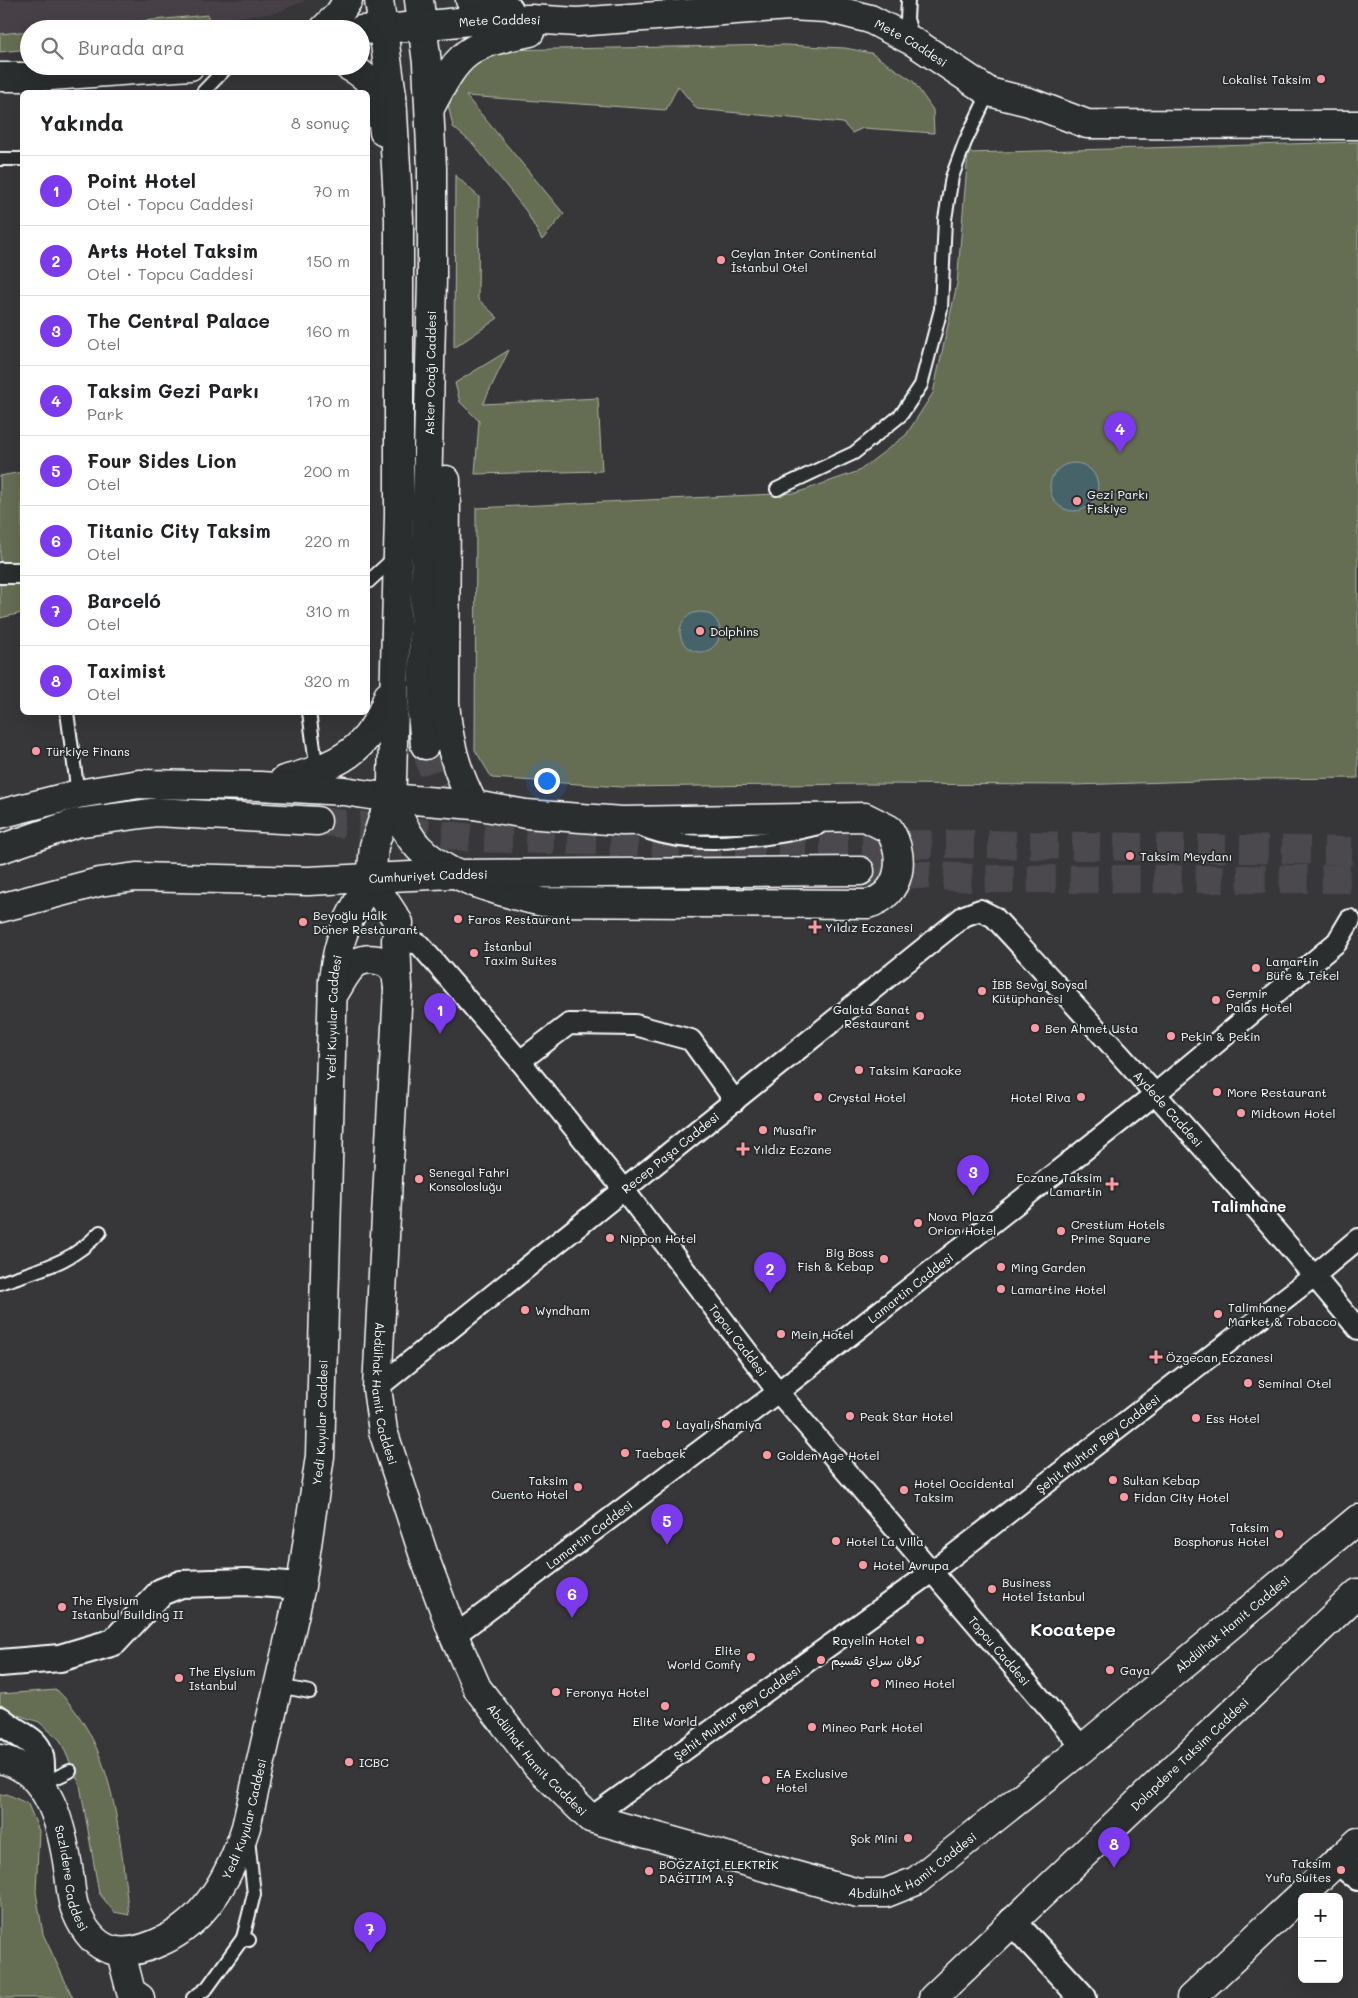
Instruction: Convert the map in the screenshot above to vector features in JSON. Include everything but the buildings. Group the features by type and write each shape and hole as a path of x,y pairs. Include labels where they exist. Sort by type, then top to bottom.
{"main road":[{"path":"333,20 348,0"},
{"path":"371,880 374,846 390,798 398,554 398,219 392,96 373,30 379,0"},
{"name":"Asker Ocağı Caddesi","path":"419,0 424,26 432,168 432,278 422,714 425,746"},
{"path":"470,0 501,8 577,22"},
{"name":"Mete Caddesi","path":"373,30 482,20 530,19 577,22 789,3 827,8 870,19 914,42 989,92 1028,102 1087,124 1358,125"},
{"path":"430,109 446,77 466,53 495,39 577,22"},
{"path":"0,70 20,64"},
{"path":"0,77 65,75"},
{"path":"361,75 374,84 380,100 398,219"},
{"path":"432,278 444,382 445,702 448,736 462,783 474,805"},
{"path":"260,786 317,771 338,761 359,746 374,730 381,716 395,671"},
{"path":"0,814 78,794 139,784 260,786 344,791 390,798 474,805 526,814 622,821 858,818 876,821 890,829 894,837 898,857 896,880 892,891 885,897 868,904 542,902 510,895 454,874 418,847 390,798"},
{"path":"0,848 76,823 157,812 318,822"},
{"name":"Cumhuriyet Caddesi","path":"0,908 99,882 136,877 223,880 371,880 454,874 860,870"},
{"name":"Abdülhak Hamit Caddesi","path":"371,880 399,923 396,940 398,989 377,1388 386,1440 425,1559 454,1636 477,1688 537,1766 590,1818 858,1893 886,1893 916,1881 1082,1748 1358,1520"},
{"name":"Yedi Kuyular Caddesi","path":"120,1953 146,1949 168,1938 194,1918 214,1896 235,1860 246,1827 301,1586 320,1456 333,997 336,961 344,926 371,880"},
{"path":"333,997 347,973 357,963 369,959 380,960 396,972 398,989"},
{"name":"Dolapdere Taksim Caddesi","path":"933,1998 1358,1593"},
{"name":"Sazlıdere Caddesi","path":"0,1758 26,1769 40,1785 55,1811 65,1848 75,1910 91,1940 120,1953"},
{"path":"1192,1998 1358,1842"},
{"path":"120,1953 131,1992 140,1998"}],"street":[{"path":"0,573 20,574"},
{"name":"Aydede Caddesi","path":"964,916 980,910 994,917 1314,1276 1358,1329"},
{"name":"Recep Paşa Caddesi","path":"377,1388 964,916"},
{"name":"Lamartin Caddesi","path":"454,1636 778,1392 1154,1095 1337,942 1350,920"},
{"name":"Topcu Caddesi","path":"396,940 419,944 520,1061 624,1190 778,1392 933,1571 1082,1748"},
{"path":"520,1061 569,1024 635,1025 690,1040 735,1100"},
{"name":"Şehit Muhtar Bey Caddesi","path":"590,1818 933,1571 1314,1276 1358,1239"},
{"path":"0,1663 60,1658 114,1642 161,1592 181,1584 246,1582 301,1586"},
{"path":"0,1720 13,1731 33,1740 40,1755 42,1767 40,1785"},
{"path":"1337,1860 1358,1877"},
{"path":"1012,1921 1083,1998"}],"lane":[{"path":"908,0 907,19 914,42"},
{"path":"205,90 219,75"},
{"path":"777,489 854,453 901,415 920,385 941,310 945,219 952,177 965,142 989,92"},
{"path":"0,159 20,159"},
{"path":"370,580 398,554"},
{"path":"67,715 78,794"},
{"path":"309,715 317,771"},
{"path":"622,821 674,808 784,805 826,805 858,818"},
{"path":"0,1283 64,1261 86,1248 100,1232"},
{"path":"278,1686 310,1692"},
{"path":"40,1785 70,1771"},
{"path":"193,1998 207,1988 246,1940 254,1894 246,1827"}],"shaded area":[{"path":"0,0 306,0 276,13 211,20 20,20 20,40 0,42"}],"green space":[{"path":"208,15 208,20 154,20"},
{"path":"20,32 20,50 0,52 0,34"},
{"path":"785,45 845,48 871,53 913,81 933,110 934,133 863,128 852,133 843,123 697,109 678,86 666,110 466,96 564,214 542,240 526,211 473,144 453,127 447,100 463,71 500,50"},
{"path":"1358,142 1358,778 1075,785 863,784 621,787 492,778 475,750 476,508 796,493 859,471 906,435 933,393 957,284 968,153"},
{"path":"455,175 479,197 478,299 498,318 454,348"},
{"path":"509,350 483,404 598,398 602,471 475,474 479,421 460,402 455,383"},
{"path":"20,472 20,613 0,618 0,476"},
{"path":"57,1690 77,1713 92,1739 104,1766 118,1825 129,1915 114,1912 99,1893 80,1785 60,1740 39,1722 0,1709 0,1694"},
{"path":"7,1794 28,1804 39,1831 36,1892 43,1934 73,1998 0,1998 0,1795"}],"water":[{"path":"1069,463 1079,463 1091,470 1098,482 1098,492 1091,504 1079,511 1069,511 1061,507 1054,500 1050,492 1050,482 1054,474 1061,467"},
{"path":"700,612 714,618 720,632 714,646 700,652 686,646 680,632 686,618"}],"tunnel":[{"path":"425,745 439,791 458,820"},
{"path":"317,821 474,838 722,845 968,844 1358,851"},
{"path":"860,871 987,879 1358,879"}],"place":[{"name":"Lokalist Taksim","path":"1321,79"},
{"name":"Ceylan Inter Continental İstanbul Otel","path":"721,260"},
{"name":"Taksim Gezi Parkı","path":"1120,453"},
{"name":"Gezi Parkı Fıskiye","path":"1077,501"},
{"name":"Dolphins","path":"700,631"},
{"name":"Türkiye Finans","path":"36,751"},
{"name":"Taksim Meydanı","path":"1130,856"},
{"name":"Faros Restaurant","path":"458,919"},
{"name":"Beyoğlu Halk Döner Restaurant","path":"303,922"},
{"name":"Yıldız Eczanesi","path":"815,927"},
{"name":"İstanbul Taxim Suites","path":"474,953"},
{"name":"Lamartin Büfe & Tekel","path":"1256,968"},
{"name":"İBB Sevgi Soysal Kütüphanesi","path":"982,991"},
{"name":"Germir Palas Hotel","path":"1216,1000"},
{"name":"Galata Sanat Restaurant","path":"920,1016"},
{"name":"Ben Ahmet Usta","path":"1035,1028"},
{"name":"Point Hotel","path":"440,1034"},
{"name":"Pekin & Pekin","path":"1171,1036"},
{"name":"Taksim Karaoke","path":"859,1070"},
{"name":"More Restaurant","path":"1217,1092"},
{"name":"Crystal Hotel","path":"818,1097"},
{"name":"Hotel Riva","path":"1081,1097"},
{"name":"Midtown Hotel","path":"1241,1113"},
{"name":"Musafir","path":"763,1130"},
{"name":"Yıldız Eczane","path":"743,1149"},
{"name":"Senegal Fahri Konsolosluğu","path":"419,1179"},
{"name":"Eczane Taksim Lamartin","path":"1112,1184"},
{"name":"The Central Palace","path":"973,1196"},
{"name":"Nova Plaza Orion Hotel","path":"918,1223"},
{"name":"Crestium Hotels Prime Square","path":"1061,1231"},
{"name":"Nippon Hotel","path":"610,1238"},
{"name":"Big Boss Fish & Kebap","path":"884,1259"},
{"name":"Ming Garden","path":"1001,1267"},
{"name":"Lamartine Hotel","path":"1001,1289"},
{"name":"Arts Hotel Taksim","path":"770,1293"},
{"name":"Wyndham","path":"525,1310"},
{"name":"Talimhane Market & Tobacco","path":"1218,1314"},
{"name":"Mein Hotel","path":"781,1334"},
{"name":"Özgecan Eczanesi","path":"1156,1357"},
{"name":"Seminal Otel","path":"1248,1383"},
{"name":"Peak Star Hotel","path":"850,1416"},
{"name":"Ess Hotel","path":"1196,1418"},
{"name":"Layali Shamiya","path":"666,1424"},
{"name":"Taebaek","path":"625,1453"},
{"name":"Golden Age Hotel","path":"767,1455"},
{"name":"Sultan Kebap","path":"1113,1480"},
{"name":"Taksim Cuento Hotel","path":"578,1487"},
{"name":"Hotel Occidental Taksim","path":"904,1490"},
{"name":"Fidan City Hotel","path":"1124,1497"},
{"name":"Taksim Bosphorus Hotel","path":"1279,1534"},
{"name":"Hotel La Villa","path":"836,1541"},
{"name":"Four Sides Lion","path":"667,1545"},
{"name":"Hotel Avrupa","path":"863,1565"},
{"name":"Business Hotel İstanbul","path":"992,1589"},
{"name":"The Elysium Istanbul Building II","path":"62,1607"},
{"name":"Titanic City Taksim","path":"572,1618"},
{"name":"Rayelin Hotel","path":"920,1640"},
{"name":"Elite World Comfy","path":"751,1657"},
{"name":"كرفان سراي تقسيم","path":"821,1660"},
{"name":"Gaya","path":"1110,1670"},
{"name":"The Elysium Istanbul","path":"179,1678"},
{"name":"Mineo Hotel","path":"875,1683"},
{"name":"Feronya Hotel","path":"556,1692"},
{"name":"Elite World","path":"665,1706"},
{"name":"Mineo Park Hotel","path":"812,1727"},
{"name":"ICBC","path":"349,1762"},
{"name":"EA Exclusive Hotel","path":"766,1780"},
{"name":"Şok Mini","path":"908,1838"},
{"name":"Taximist","path":"1114,1868"},
{"name":"Taksim Yufa Suites","path":"1341,1870"},
{"name":"BOĞZAİÇİ ELEKTRİK DAĞITIM A.Ş","path":"649,1871"},
{"name":"Barceló","path":"370,1953"}],"district":[{"name":"Talimhane","path":"1249,1206"},
{"name":"Kocatepe","path":"1073,1629"}]}
